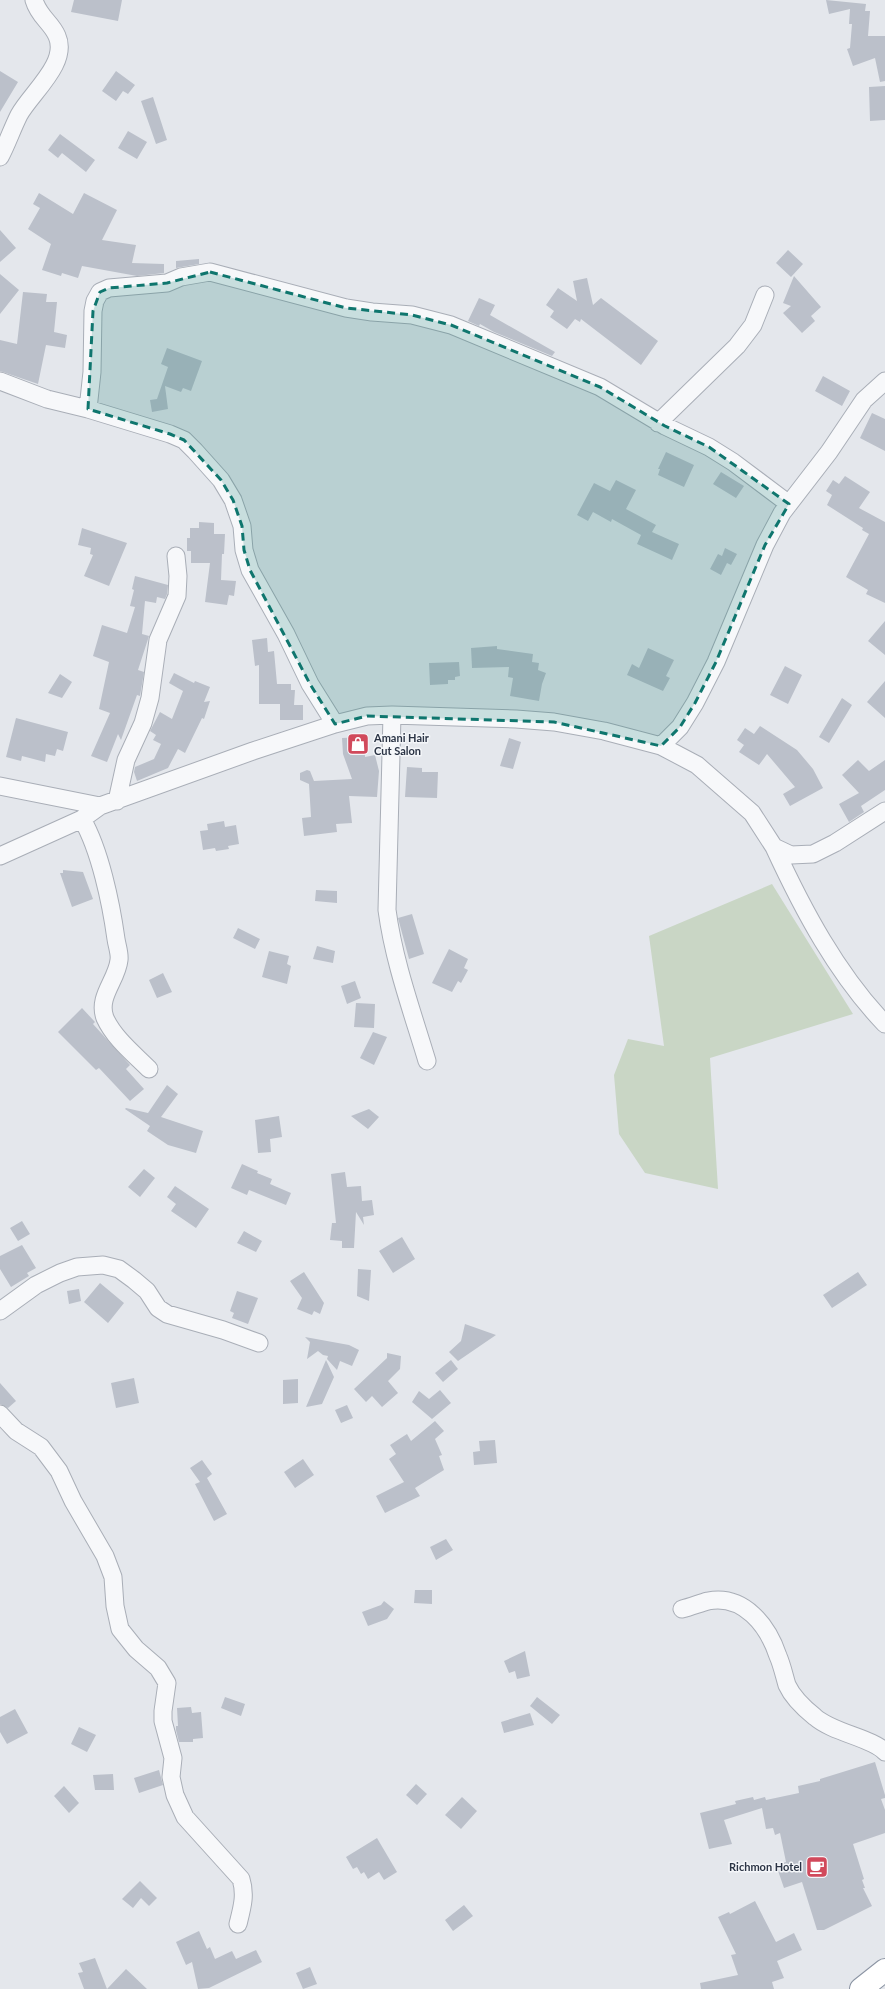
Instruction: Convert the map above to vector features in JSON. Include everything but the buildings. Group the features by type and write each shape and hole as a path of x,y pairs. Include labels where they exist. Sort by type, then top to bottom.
{"highway":[{"path":"861,1989 885,1970"}],"street":[{"path":"1,153 26,104 56,61 60,49 57,35 37,11 34,0"},
{"path":"88,409 92,372 93,311 95,301 100,292 109,288 167,283 181,277 210,272 346,308 372,312 412,314 450,325 600,387 658,423 721,454 789,504"},
{"path":"658,423 737,346 753,325 765,295"},
{"path":"0,381 47,399 88,409 170,434 184,440 221,480 233,500 242,526 244,550 250,570 286,634 310,684 335,724"},
{"path":"661,746 680,727 695,703 716,662 765,545 789,504 829,452 864,400 885,381"},
{"path":"117,801 126,760 143,723 150,698 158,640 177,596 178,576 176,556"},
{"path":"392,715 387,910 390,934 401,979 427,1061"},
{"path":"0,856 82,820 100,806 254,751 335,724 367,716 392,715 516,719 554,722 604,731 661,746 697,765 752,813 774,847 792,885 820,936 857,992 885,1024"},
{"path":"0,786 100,806"},
{"path":"774,847 791,855 813,854 835,843 885,811"},
{"path":"82,820 89,832 112,908 119,959 116,972 106,993 104,1006 105,1017 124,1045 149,1069"},
{"path":"0,1311 36,1285 60,1273 77,1267 103,1264 119,1269 134,1280 147,1291 158,1308 167,1314 223,1330 259,1343"},
{"path":"0,1414 16,1431 41,1447 59,1471 73,1501 105,1556 113,1577 114,1606 120,1629 136,1649 158,1668 168,1683 163,1711 163,1721 173,1758 171,1777 175,1795 185,1817 241,1879 244,1894 238,1924"},
{"path":"682,1609 709,1601 727,1601 739,1604 749,1611 769,1634 778,1655 788,1686 814,1716 824,1724 871,1744 885,1752"}],"highlighted area":[{"path":"210,272 346,308 412,315 451,325 600,387 665,426 709,447 789,504 765,545 716,662 695,703 680,727 661,746 554,722 367,716 335,724 310,684 250,570 244,550 242,526 233,500 221,480 195,451 184,440 170,434 88,409 93,311 100,292 109,288 167,283"}],"green space":[{"path":"772,884 853,1014 710,1058 718,1189 645,1173 619,1134 614,1075 628,1039 664,1046 649,936"}],"place":[{"name":"Amani Hair Cut Salon","path":"358,744"},
{"name":"Richmon Hotel","path":"817,1867"}]}
